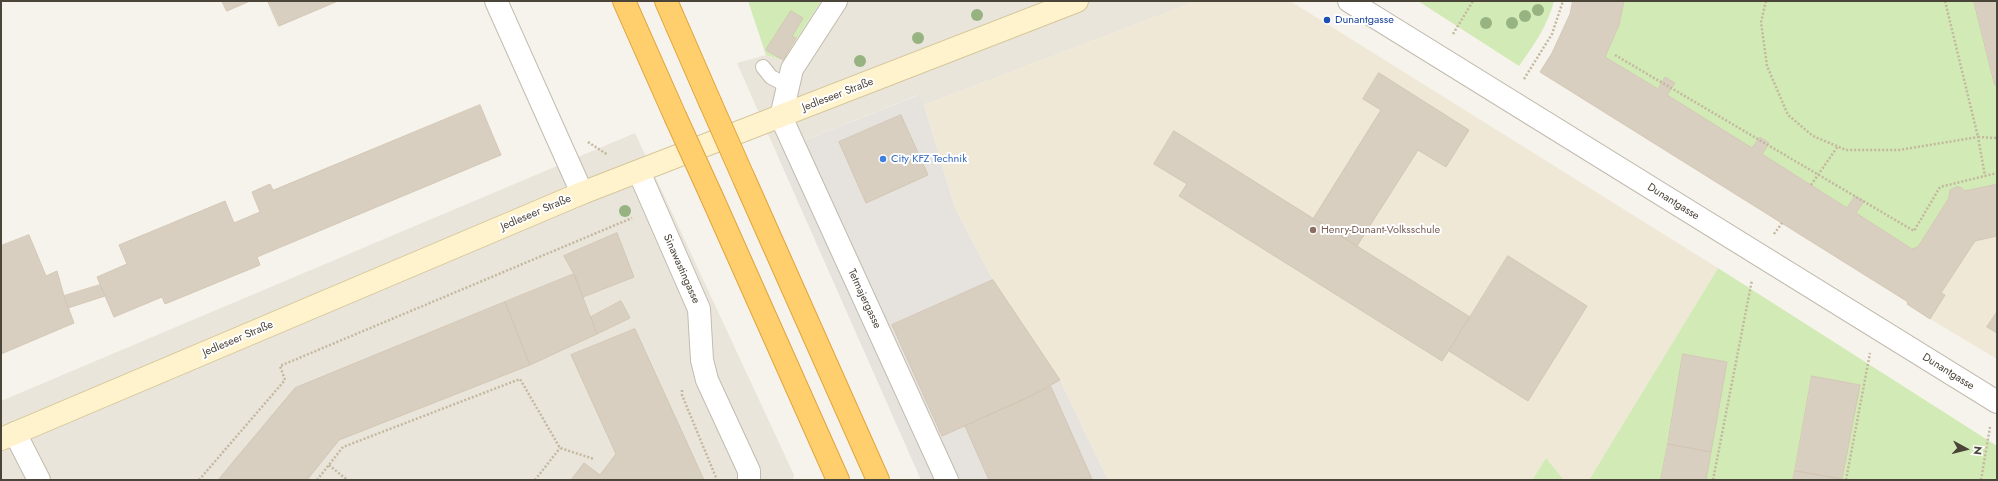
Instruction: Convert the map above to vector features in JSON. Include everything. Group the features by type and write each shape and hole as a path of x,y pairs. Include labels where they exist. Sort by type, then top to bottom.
{"highway":[{"path":"624,1 838,480"},
{"path":"666,1 878,480"}],"street":[{"path":"496,1 582,193"},
{"path":"781,117 792,69 836,1"},
{"name":"Jedleseer Straße","path":"8,436 582,193 632,175 1077,1"},
{"name":"Dunantgasse","path":"1349,1 1996,401"},
{"name":"Tetmajergasse","path":"781,117 947,480"},
{"name":"Sinawastingasse","path":"632,175 655,208 699,309 702,360 707,380 749,471 749,480"},
{"path":"8,436 40,480"}],"lane":[{"path":"763,67 771,77 788,86"}],"path":[{"path":"1437,56 1463,20 1473,1"},
{"path":"1510,101 1552,34 1563,1"},
{"path":"1766,1 1761,22 1767,66 1788,115 1813,136 1846,150 1900,150 1978,137 1997,138"},
{"path":"1945,1 1978,137 1985,176"},
{"path":"1615,55 1914,231 1940,187 1997,173"},
{"path":"552,127 575,133 617,161 632,175"},
{"path":"1810,184 1838,146"},
{"path":"199,480 285,380 280,366 655,208"},
{"path":"1713,480 1757,254"},
{"path":"1846,480 1875,327"},
{"path":"317,480 343,447 520,379 560,448 594,459"},
{"path":"682,387 682,395 717,480"},
{"path":"1981,480 1996,401"},
{"path":"536,480 560,448"},
{"path":"329,465 347,480"}],"shaded area":[{"path":"821,1 1197,1 924,105 918,95 776,152 737,63 766,55 783,60"},
{"name":"Henry-Dunant-Volksschule","path":"1197,1 1290,1 1718,268 1589,480 1564,480 1546,458 1532,480 1108,480 1060,380 993,280 955,208 924,105"},
{"path":"919,95 924,105 955,208 993,280 1060,380 1108,480 921,480 776,152"},
{"path":"635,133 794,475 793,480 1,480 1,401"},
{"path":"1997,236 1997,359 1930,319 1944,295 1941,293 1975,241"}],"green space":[{"path":"748,1 821,1 783,60 766,55"},
{"path":"1418,1 1554,1 1544,27 1519,66"},
{"path":"1624,1 1974,1 1995,85 1997,85 1997,184 1965,191 1960,187 1950,190 1949,198 1918,247 1912,249 1856,213 1864,201 1855,196 1847,208 1762,154 1769,143 1760,137 1752,148 1667,95 1675,83 1665,78 1658,89 1605,57 1619,25"},
{"path":"1718,268 1997,446 1997,480 1842,480 1859,385 1812,376 1793,480 1706,480 1727,362 1684,354 1661,480 1589,480"},
{"path":"1546,458 1564,480 1532,480"}],"building":[{"path":"222,1 250,1 227,11"},
{"path":"268,1 338,1 279,26"},
{"path":"1573,1 1624,1 1619,25 1605,57 1658,89 1665,77 1675,83 1667,95 1752,148 1760,137 1769,143 1762,154 1847,208 1855,196 1864,201 1856,213 1912,249 1918,247 1949,198 1950,190 1956,187 1960,187 1965,191 1997,184 1997,236 1975,241 1941,293 1945,295 1930,319 1907,304 1908,302 1540,72 1552,53 1570,14"},
{"path":"1974,1 1997,1 1997,85 1995,85"},
{"path":"791,11 803,18 792,36 796,38 783,60 766,50"},
{"path":"1379,73 1469,130 1446,167 1418,150 1357,246 1313,219 1381,110 1363,99"},
{"path":"480,105 501,155 257,257 260,265 165,304 162,297 114,317 97,277 127,264 119,245 225,201 234,223 260,212 252,192 270,184 273,190"},
{"name":"City KFZ Technik","path":"901,115 928,175 866,203 839,142"},
{"path":"1174,131 1470,317 1442,361 1179,196 1187,184 1154,164"},
{"path":"617,233 634,277 583,297 574,274 564,256"},
{"path":"29,235 46,276 57,271 74,323 1,354 1,246"},
{"path":"1508,256 1587,306 1528,401 1449,351"},
{"path":"574,274 597,334 530,365 505,302"},
{"path":"993,280 1060,380 1025,399 942,436 892,325"},
{"path":"100,285 105,296 68,308 64,296"},
{"path":"621,301 630,318 597,334 591,317"},
{"path":"505,302 530,365 339,440 307,480 218,480 295,388"},
{"path":"1997,312 1997,333 1987,327"},
{"path":"635,329 704,480 571,480 584,463 600,475 616,454 571,355"},
{"path":"1683,354 1727,362 1711,452 1668,444"},
{"path":"1812,376 1860,385 1842,479 1795,471"},
{"path":"1051,387 1092,479 989,480 965,426"},
{"path":"1668,444 1711,452 1706,480 1661,480"},
{"path":"1795,471 1842,479 1842,480 1793,480"}],"place":[{"name":"Dunantgasse","path":"1327,20"},
{"name":"City KFZ Technik","path":"883,159"},
{"name":"Henry-Dunant-Volksschule","path":"1313,230"}]}
